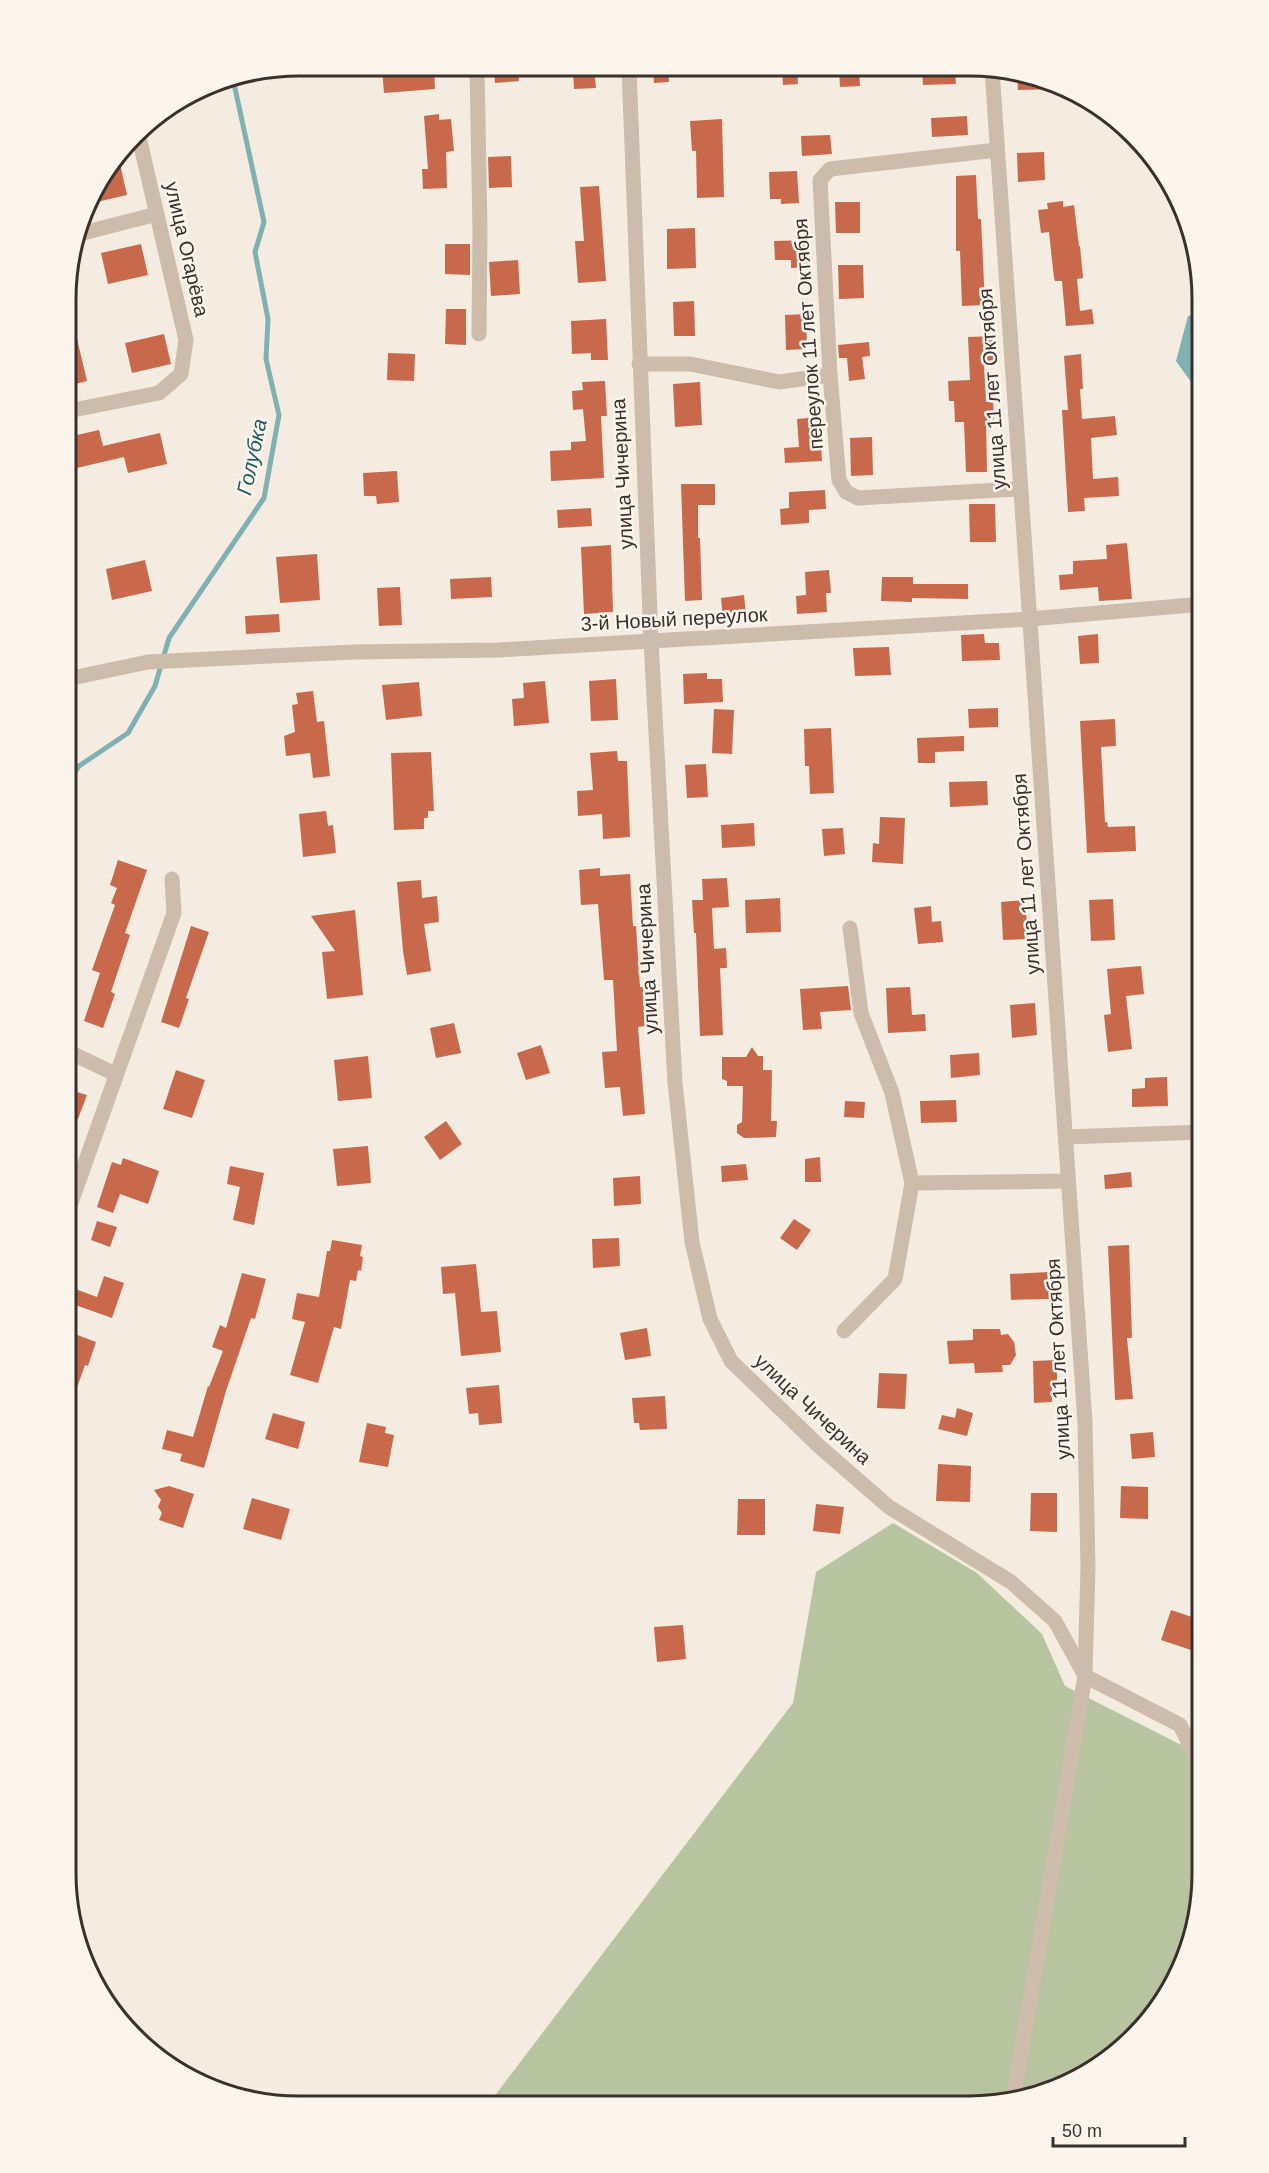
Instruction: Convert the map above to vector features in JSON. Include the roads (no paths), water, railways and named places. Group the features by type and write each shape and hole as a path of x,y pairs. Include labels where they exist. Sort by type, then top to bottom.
{"street":[{"path":"477,76 479,334"},
{"name":"улица Чичерина","path":"628,76 651,641 675,1083 692,1242 710,1319 731,1361 820,1447 889,1507 1011,1582 1055,1621 1085,1676"},
{"name":"улица 11 лет Октября","path":"993,78 1085,1422 1088,1567 1085,1676 1014,2092"},
{"name":"улица Огарёва","path":"76,409 159,393 181,374 186,340 140,144"},
{"name":"переулок 11 лет Октября","path":"998,150 830,169 820,180 830,375 839,480 846,492 858,498 1020,489"},
{"path":"87,232 157,214"},
{"path":"639,364 690,364 779,382 830,375"},
{"name":"3-й Новый переулок","path":"76,677 147,662 354,652 498,650 1029,619 1192,605"},
{"path":"76,1188 174,914 172,879"},
{"path":"844,1331 895,1279 912,1183 892,1093 861,1013 850,928"},
{"path":"76,1055 115,1074"},
{"path":"1066,1137 1192,1132"},
{"path":"912,1183 1068,1180"},
{"path":"1085,1676 1180,1725 1192,1750"}],"water":[{"path":"1192,315 1192,383 1176,361 1188,316"}],"waterway":[{"name":"Голубка","path":"76,770 128,733 155,686 169,638 264,498 279,415 266,359 268,319 255,252 264,222 235,86"}]}
